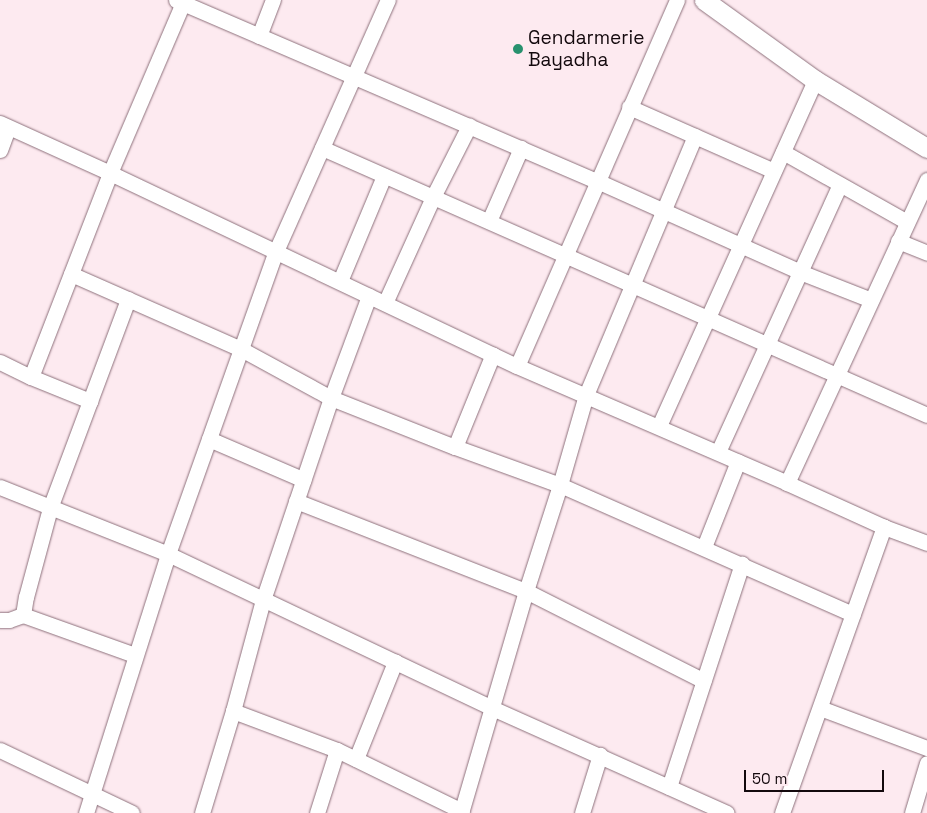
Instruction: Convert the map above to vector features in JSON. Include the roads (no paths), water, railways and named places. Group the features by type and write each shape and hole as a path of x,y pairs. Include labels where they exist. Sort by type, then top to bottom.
{"street":[{"path":"259,36 273,0"},
{"path":"86,813 168,554 276,251 388,0"},
{"path":"517,366 677,0"},
{"path":"704,0 815,80 927,148"},
{"path":"31,377 110,173 180,2 204,6 259,36 597,180 800,272 871,300"},
{"path":"659,426 815,80"},
{"path":"630,107 774,171"},
{"path":"0,150 4,126 110,173 517,366 659,426 884,527 927,543"},
{"path":"385,303 433,197 469,126"},
{"path":"233,711 337,750 462,812 526,591 586,395 695,136"},
{"path":"322,148 634,284 836,376 927,415"},
{"path":"489,221 521,148"},
{"path":"783,152 907,222"},
{"path":"340,281 384,176"},
{"path":"787,483 927,180"},
{"path":"718,452 840,184"},
{"path":"898,241 927,253"},
{"path":"71,274 241,349 331,398 455,447 560,485 853,614"},
{"path":"202,813 233,711 263,600 331,398 369,296"},
{"path":"23,615 50,508 128,299"},
{"path":"455,447 493,354"},
{"path":"0,362 90,401"},
{"path":"209,439 304,480"},
{"path":"704,547 738,461"},
{"path":"0,487 168,554 492,708 727,813"},
{"path":"296,501 526,591 704,681"},
{"path":"782,813 884,527"},
{"path":"669,787 742,564"},
{"path":"0,620 23,615 135,654"},
{"path":"356,759 395,662"},
{"path":"820,708 927,748"},
{"path":"0,750 132,813"},
{"path":"317,813 337,750"},
{"path":"582,813 600,756"},
{"path":"912,813 927,763"}],"place":[{"name":"Gendarmerie Bayadha","path":"518,49"}]}
